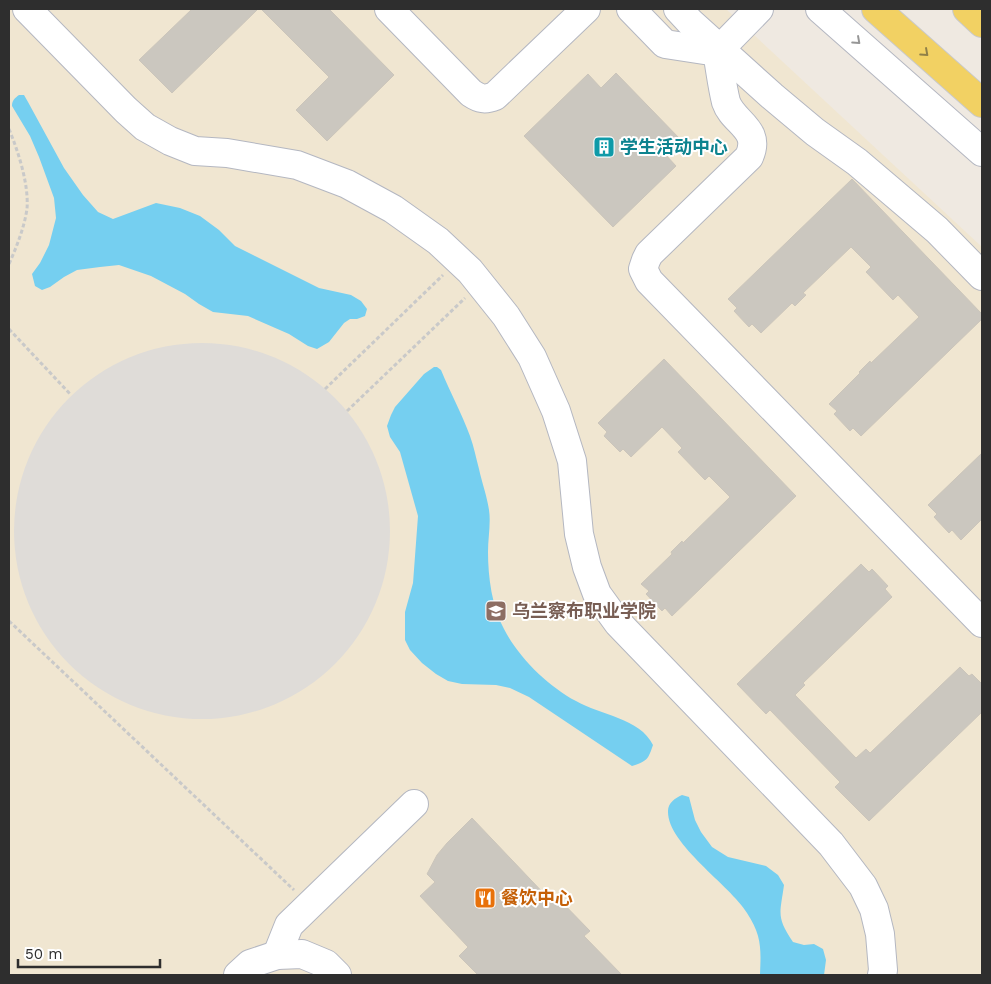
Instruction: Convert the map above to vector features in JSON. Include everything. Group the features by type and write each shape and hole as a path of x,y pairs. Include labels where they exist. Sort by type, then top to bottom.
{"main road":[{"path":"876,9 982,104"},
{"path":"966,9 982,23"}],"street":[{"path":"27,9 145,127 170,141 196,150 227,153 297,165 347,184 393,210 438,242 470,271 506,316 532,357 556,411 572,461 579,534 587,567 597,594 618,623 831,844 863,886 874,908 880,934 882,975"},
{"path":"389,9 471,93 486,99 495,96 586,9"},
{"path":"631,9 666,44 718,50"},
{"path":"678,9 718,50 815,132 857,162 937,230 982,276"},
{"path":"718,50 759,9"},
{"path":"820,9 982,152"},
{"path":"718,50 726,102 729,110 748,129 752,140 752,151 749,157 649,254 643,269 650,281 982,623"},
{"path":"277,954 289,925 414,804"},
{"path":"238,975 250,964 277,954 302,954 326,964 337,975"}],"path":[{"path":"9,129 21,164 27,207 17,248 9,264"},
{"path":"325,389 458,260"},
{"path":"347,411 480,284"},
{"path":"9,329 71,395"},
{"path":"9,622 310,905"}],"shaded area":[{"name":"乌兰察布职业学院","path":"9,9 726,9 982,247 982,975 9,975"},
{"path":"202,343 239,347 274,357 306,375 335,398 358,427 376,459 386,494 390,531 386,568 376,603 358,635 335,664 306,687 274,705 239,715 202,719 165,715 130,705 98,687 69,664 46,635 28,603 18,568 14,531 18,494 28,459 46,427 69,398 98,375 130,357 165,347"}],"water":[{"path":"19,95 24,95 64,168 98,212 113,219 156,203 180,208 200,216 219,230 235,246 319,288 351,295 361,301 367,309 365,316 350,319 344,323 329,342 317,349 248,316 213,312 185,294 151,276 119,265 77,270 42,290 35,286 32,274 49,245 56,218 54,198 39,157 30,136 12,106 13,101"},
{"path":"434,367 441,370 474,448 489,510 488,562 490,582 496,611 504,629 526,661 555,688 586,706 629,723 647,736 653,745 648,757 641,763 632,766 529,697 510,688 448,681 422,663 410,650 405,640 405,612 413,583 418,516 400,452 390,437 387,426 395,407 424,374"},
{"path":"682,795 689,797 695,820 712,847 728,857 766,866 778,875 784,885 781,915 784,927 793,942 804,945 814,944 823,949 826,960 824,975 760,975 760,943 752,921 739,902 688,850 670,824 669,806 674,799"}],"building":[{"path":"192,9 258,9 172,93 139,60"},
{"path":"261,9 329,9 394,75 327,141 296,110 329,77"},
{"name":"学生活动中心","path":"616,73 680,139 665,154 676,166 613,227 524,136 588,74 601,88"},
{"path":"852,179 982,314 982,319 861,436 853,428 850,431 834,414 837,411 829,404 870,361 871,363 919,317 898,295 893,300 866,272 871,267 851,247 803,293 806,295 795,306 792,303 761,333 752,324 749,327 734,311 737,308 728,299"},
{"path":"664,359 796,496 672,616 665,608 662,611 646,594 649,591 641,584 672,554 671,552 682,541 683,543 730,497 709,476 705,480 678,452 682,448 662,427 631,457 623,449 620,452 604,436 607,432 598,423"},
{"path":"982,453 982,519 961,540 952,530 949,533 934,517 937,514 928,505"},
{"path":"861,564 869,572 872,569 888,586 885,589 892,597 803,683 805,685 795,695 856,758 866,749 870,753 960,667 969,676 972,674 982,684 982,712 869,821 835,787 840,782 770,710 766,714 737,684"},
{"name":"餐饮中心","path":"472,818 550,900 555,895 590,931 584,936 622,975 478,975 459,956 468,947 420,896 435,882 427,874 437,855"}],"place":[{"name":"学生活动中心","path":"604,147"},
{"name":"乌兰察布职业学院","path":"496,611"},
{"name":"餐饮中心","path":"485,898"}]}
